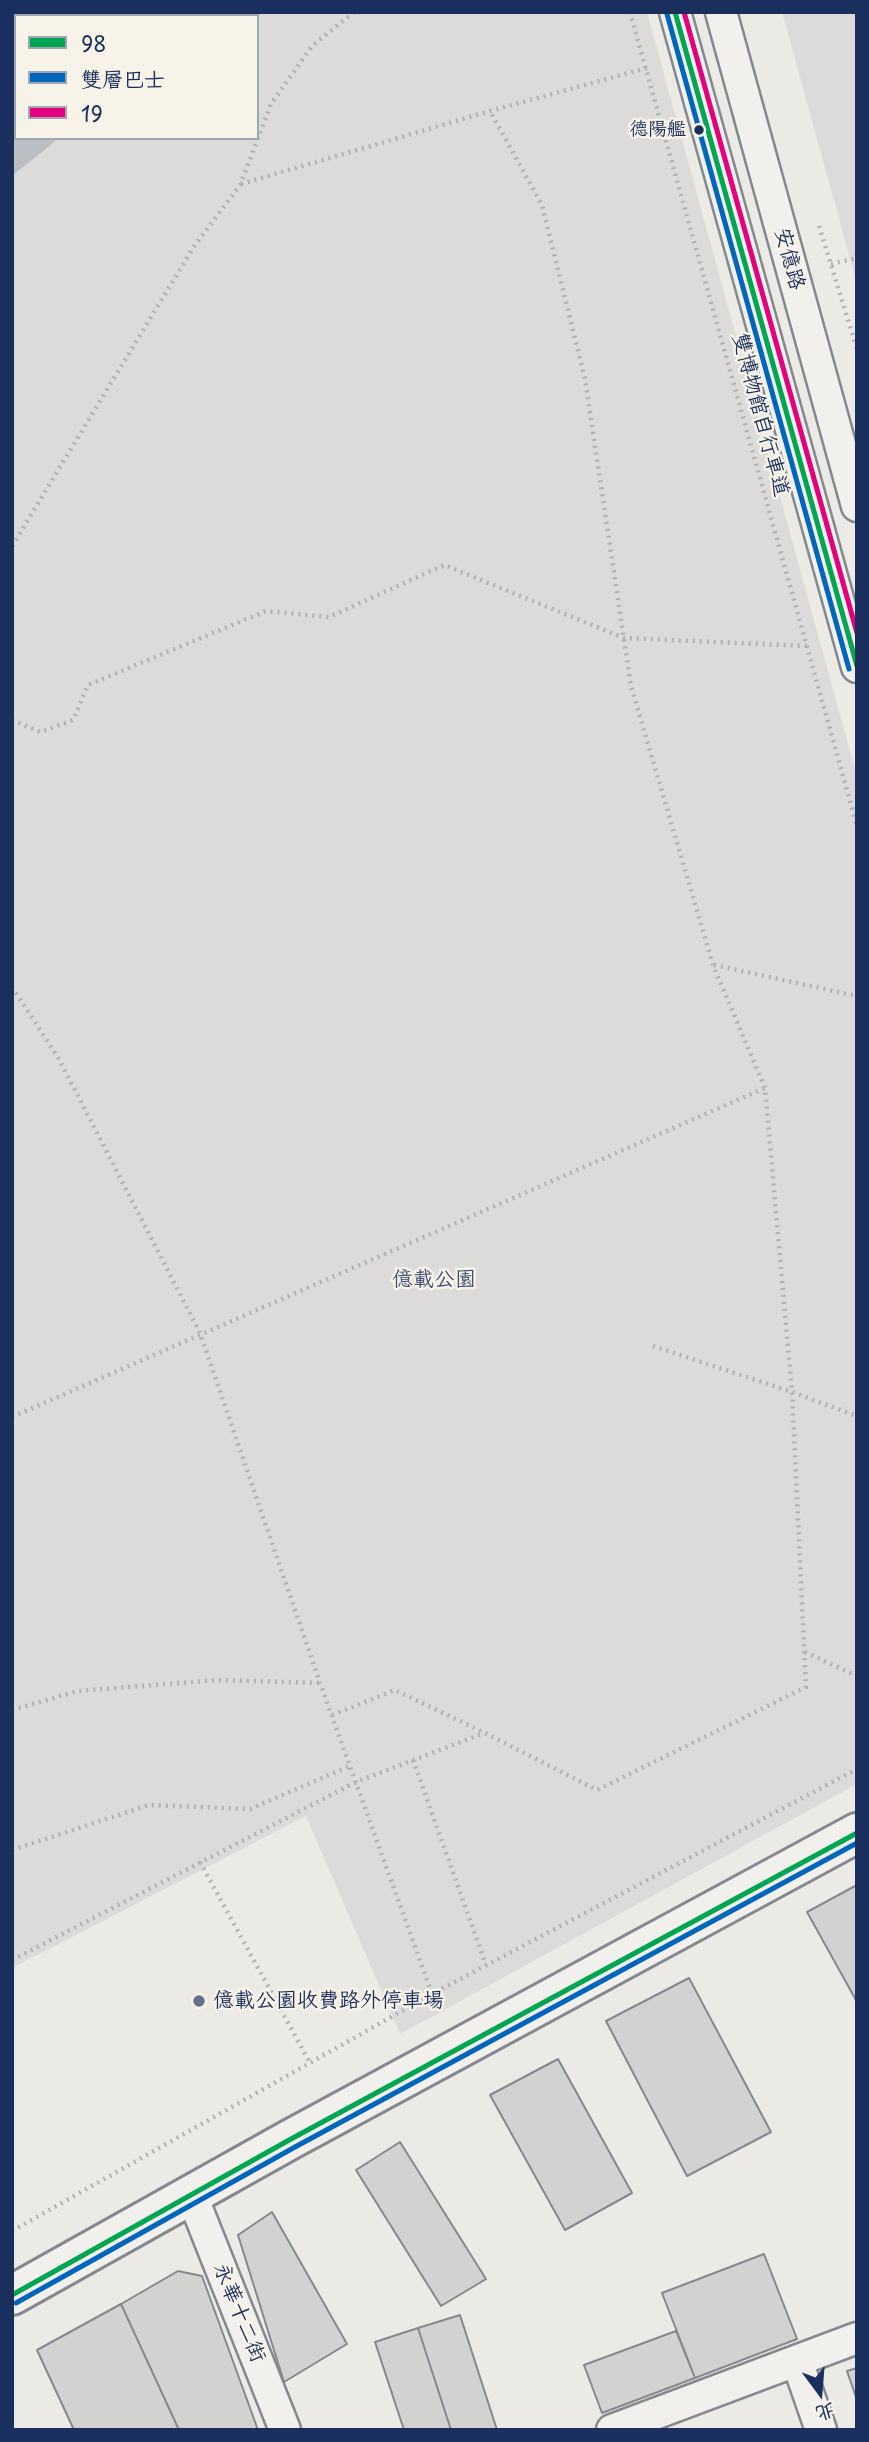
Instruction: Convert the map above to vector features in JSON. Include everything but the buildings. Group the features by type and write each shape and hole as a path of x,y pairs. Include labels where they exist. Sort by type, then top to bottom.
{"street":[{"name":"安億路","path":"675,12 857,667"},
{"name":"安億路","path":"721,12 857,506"},
{"path":"12,2295 291,2139 857,1833"},
{"name":"永華十二街","path":"192,2196 285,2430"},
{"path":"612,2430 857,2338"},
{"path":"797,2361 821,2430"}],"path":[{"path":"259,135 271,104 312,46 354,12"},
{"name":"雙博物館自行車道","path":"630,12 857,826"},
{"path":"240,185 647,68"},
{"path":"332,1715 395,1690 597,1790 806,1687 792,1392 765,1088 713,965 631,686 585,379 542,205 490,111"},
{"path":"12,546 193,248 240,185 257,140"},
{"path":"831,264 857,258"},
{"path":"12,720 40,732 73,720 88,685 266,611 330,617 444,565 624,638 808,646"},
{"path":"713,965 857,996"},
{"path":"12,987 59,1059 200,1333 320,1683 432,1994"},
{"path":"12,1417 765,1088"},
{"path":"653,1346 857,1416"},
{"path":"805,1651 857,1676"},
{"path":"12,1710 78,1691 218,1680 320,1683"},
{"path":"12,1959 356,1782 485,1733"},
{"path":"413,1760 486,1965"},
{"path":"12,1850 149,1805 250,1809 350,1766"},
{"path":"12,2231 432,1994 857,1769"},
{"path":"200,1862 310,2063"}],"green space":[{"name":"億載公園","path":"12,12 647,12 857,777 857,1784 400,2034 306,1816 12,1968"},
{"path":"782,12 857,12 857,284"}],"shaded area":[{"path":"92,12 214,12 212,14 90,14"},
{"path":"14,76 14,140 57,140 12,176"}],"transit line":[{"name":"98","path":"675,12 857,666"},
{"name":"19","path":"684,12 857,633"},
{"name":"雙層巴士","path":"667,14 849,669"},
{"name":"98","path":"12,2295 291,2139 857,1833"},
{"name":"雙層巴士","path":"16,2303 295,2147 857,1843"}],"place":[{"name":"德陽艦","path":"699,130"},
{"name":"億載公園收費路外停車場","path":"199,2001"}]}
